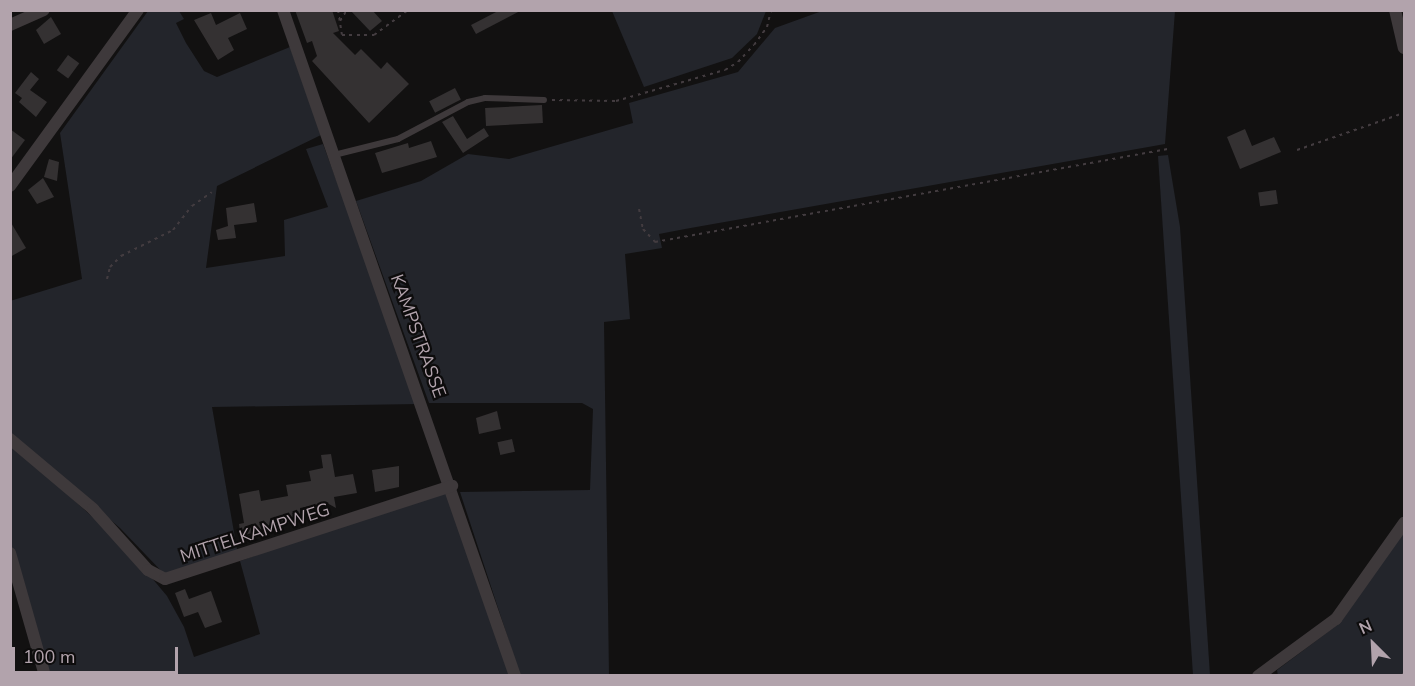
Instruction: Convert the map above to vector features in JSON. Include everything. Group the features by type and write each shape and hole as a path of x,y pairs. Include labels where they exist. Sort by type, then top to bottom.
{"street":[{"path":"10,25 44,10"},
{"path":"10,186 138,10"},
{"name":"KAMPSTRASSE","path":"283,10 452,486 515,675"},
{"path":"1395,10 1404,48"},
{"name":"MITTELKAMPWEG","path":"10,440 93,509 148,570 165,579 452,486"},
{"path":"1258,675 1336,619 1404,523"},
{"path":"10,553 45,675"}],"lane":[{"path":"334,155 398,139 468,102 485,98 544,100"}],"path":[{"path":"338,10 342,34 374,35 408,10"},
{"path":"340,21 347,10"},
{"path":"544,100 616,101 725,70 738,62 754,45 767,27 771,10"},
{"path":"1297,150 1404,113"},
{"path":"639,209 643,229 655,242 1168,149"},
{"path":"107,279 110,267 121,256 173,230 192,206 212,192"}],"shaded area":[{"path":"766,10 757,34 732,58 644,87 612,11"},
{"path":"148,11 179,11 184,19 176,23 186,43 204,71 217,77 290,47 321,135 217,186 206,268 285,256 284,220 328,207 306,149 323,144 419,404 212,407 238,555 169,579 120,528 11,435 10,301 82,279 60,133"},
{"path":"822,11 1175,11 1165,144 659,234 662,248 625,254 630,319 604,322 609,675 520,675 460,492 590,490 593,409 582,403 429,403 356,201 421,181 468,154 509,159 633,123 629,103 738,72 775,28"},
{"path":"1168,155 1180,227 1210,675 1193,675 1158,156"},
{"path":"10,443 125,546 167,596 184,627 194,657 260,634 240,561 448,487 509,675 48,675 11,545"},
{"path":"1404,530 1404,675 1278,676 1277,670 1340,623"}],"building":[{"path":"295,10 332,10 339,31 333,33 355,55 361,49 381,69 387,62 409,84 369,123 312,61 317,56 312,41 307,43"},
{"path":"350,10 372,10 382,21 370,31"},
{"path":"500,10 522,10 476,34 471,25"},
{"path":"211,13 216,25 240,13 247,29 228,38 234,50 218,60 194,20"},
{"path":"51,17 61,34 44,44 36,30"},
{"path":"68,55 79,63 68,79 57,70"},
{"path":"31,72 39,79 30,90 47,102 36,117 19,102 22,98 15,93"},
{"path":"455,88 461,100 435,113 429,101"},
{"path":"542,105 543,123 486,126 485,108"},
{"path":"453,116 467,139 484,128 489,136 463,153 442,122"},
{"path":"10,129 25,140 10,160"},
{"path":"1245,129 1252,146 1274,137 1281,152 1240,169 1227,137"},
{"path":"431,141 437,157 382,173 375,153 408,143 409,148"},
{"path":"49,159 59,162 57,181 44,177"},
{"path":"43,178 54,197 37,204 28,190"},
{"path":"1276,190 1278,204 1260,206 1258,193"},
{"path":"254,203 257,222 234,225 236,238 218,240 216,230 228,226 226,208"},
{"path":"10,221 26,248 10,257"},
{"path":"497,411 501,429 479,434 476,418"},
{"path":"512,439 515,452 500,455 497,442"},
{"path":"331,454 335,477 353,474 357,493 334,497 336,508 327,503 300,508 300,519 241,539 239,524 244,523 239,494 259,490 261,501 288,496 286,485 311,481 309,471 323,468 321,455"},
{"path":"399,466 399,487 375,492 372,470"},
{"path":"185,589 189,599 211,591 222,622 205,628 198,612 184,617 175,593"}]}
